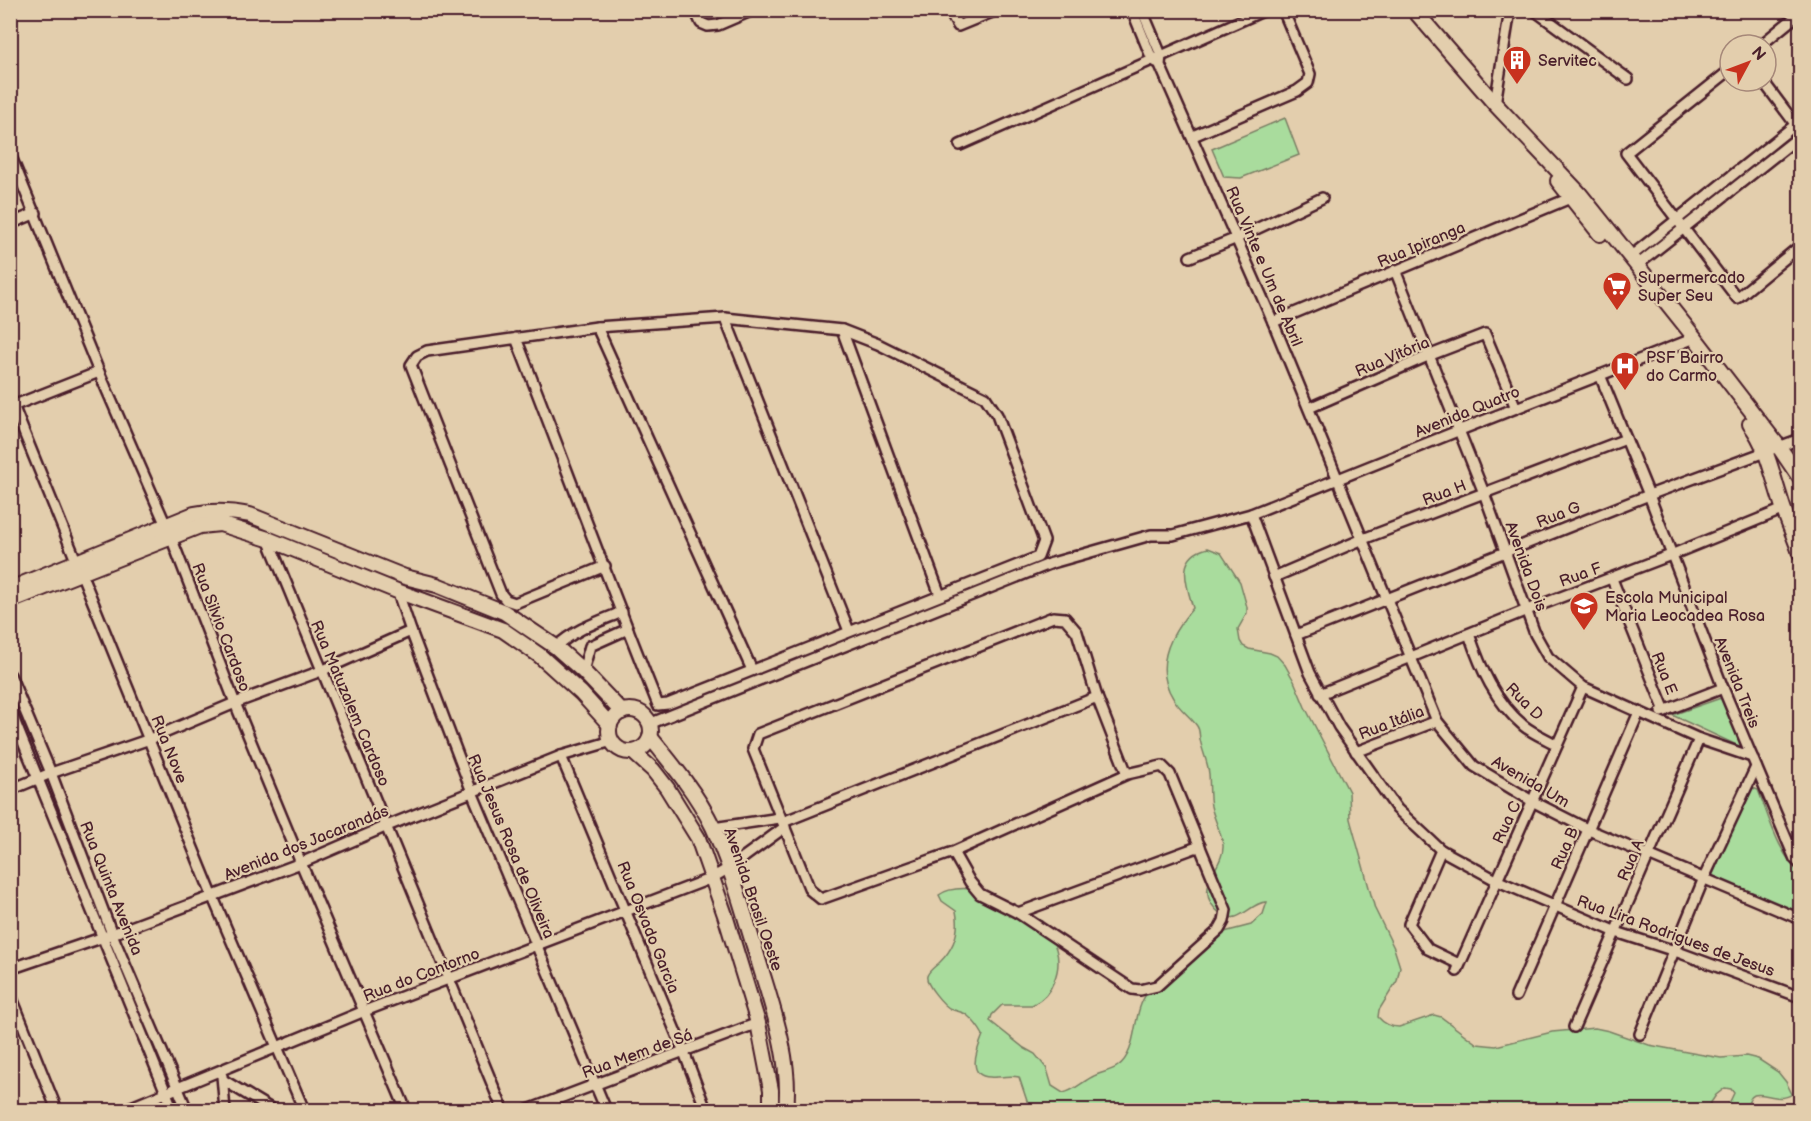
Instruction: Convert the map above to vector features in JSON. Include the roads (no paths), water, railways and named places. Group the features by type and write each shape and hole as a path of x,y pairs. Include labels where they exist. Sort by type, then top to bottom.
{"street":[{"path":"694,10 704,25 718,25 753,10"},
{"path":"949,10 958,27 997,10"},
{"name":"Rua Vinte e Um de Abril","path":"1132,10 1193,136 1339,479"},
{"name":"Rua Vinte e Um de Abril","path":"1142,10 1158,60"},
{"path":"960,145 1158,60 1265,10"},
{"path":"1193,136 1307,86 1310,81 1308,69 1283,10"},
{"path":"1414,10 1633,262 1758,434 1800,478"},
{"path":"1495,104 1510,10"},
{"path":"1534,10 1628,80"},
{"path":"1776,33 1800,13"},
{"path":"1718,80 1626,153 1737,298 1800,246"},
{"path":"1633,262 1677,221 1799,125 1773,93"},
{"path":"1633,262 1684,230 1800,136"},
{"name":"Rua Silvio Cardoso","path":"10,154 99,372 168,531 235,703 362,1012 406,1110"},
{"path":"1576,196 1691,340"},
{"name":"Rua Ipiranga","path":"1273,322 1576,196"},
{"path":"1190,257 1237,238 1322,198"},
{"path":"10,224 36,213"},
{"name":"Avenida Dois","path":"1395,270 1460,430 1535,634 1548,657 1583,687 1699,739 1752,757"},
{"path":"725,318 849,632"},
{"path":"516,338 605,566 658,705 668,704 1038,556 1044,541 997,416 986,397 878,344 842,330 725,318 597,327 516,338 427,351 417,356 411,365 501,594 506,600 515,603 605,566"},
{"path":"597,327 753,670"},
{"path":"842,330 940,596"},
{"name":"Rua Vitória","path":"1309,408 1484,334 1487,335 1516,408"},
{"name":"Avenida Quatro","path":"650,730 1052,563 1151,535 1173,535 1251,514 1691,340"},
{"path":"12,404 99,372"},
{"name":"Avenida Treis","path":"1600,375 1723,688 1796,860 1800,864"},
{"name":"Rua Nove","path":"12,404 212,896 304,1110"},
{"name":"Rua H","path":"1274,577 1362,538 1626,439"},
{"name":"Rua G","path":"1296,635 1649,495 1800,439"},
{"path":"1773,449 1784,509 1800,553"},
{"name":"Avenida Um","path":"1339,479 1437,721 1474,766 1532,801 1589,830 1800,919"},
{"path":"1784,509 1800,518"},
{"name":"Rua F","path":"1320,694 1784,509"},
{"path":"10,601 79,568 168,531 194,514 227,510 250,515 405,577 437,585 504,612 553,645 583,671 622,712"},
{"name":"Rua Lira Rodrigues de Jesus","path":"1251,514 1320,694 1356,752 1397,809 1441,850 1496,880 1616,932 1800,997"},
{"path":"168,531 212,523 230,526 494,626 539,655 581,693 610,725"},
{"name":"Rua Matuzalem Cardoso","path":"268,539 503,1110"},
{"path":"10,589 79,568"},
{"path":"397,591 405,577"},
{"name":"Rua E","path":"1612,579 1665,711"},
{"name":"Rua Jesus Rosa de Oliveira","path":"397,591 472,792 606,1110"},
{"path":"539,655 580,629 622,612"},
{"path":"953,852 970,882 980,894 1018,913 1132,989 1140,990 1157,986 1219,930 1224,921 1226,910 1170,774 1162,766 1127,774 953,852 821,899 810,890 753,749 758,734 1053,617 1065,618 1077,632 1097,697 1127,774"},
{"path":"583,671 590,646 628,629"},
{"path":"10,790 51,773 150,739 235,703 321,671 411,631"},
{"name":"Rua D","path":"1469,634 1483,671 1497,698 1525,727 1557,745"},
{"name":"Rua Quinta Avenida","path":"10,675 51,773 173,1110"},
{"name":"Rua C","path":"1441,850 1409,924 1428,949 1458,968 1583,687"},
{"path":"1648,716 1723,688"},
{"path":"713,828 783,822 1097,697"},
{"name":"Rua Quinta Avenida","path":"10,710 38,779 187,1110"},
{"path":"634,711 641,714 650,730 644,747 633,752 621,750 612,741 609,731 613,720 622,712 634,711"},
{"name":"Rua B","path":"1516,996 1639,712"},
{"name":"Rua Itália","path":"1356,752 1437,721"},
{"name":"Avenida Brasil Oeste","path":"650,730 682,776 713,828 729,868 775,1017 784,1061 786,1110"},
{"name":"Rua A","path":"1574,1027 1699,739"},
{"name":"Avenida dos Jacarandás","path":"10,969 301,863 561,756 612,741"},
{"name":"Avenida Brasil Oeste","path":"633,752 653,770 680,807 698,838 758,1023 771,1090 771,1110"},
{"name":"Rua Osvado Garcia","path":"561,756 627,911 706,1110"},
{"path":"1640,1034 1704,878 1756,767"},
{"name":"Rua do Contorno","path":"124,1110 178,1088 222,1076 362,1012 712,878 729,868 783,822"},
{"path":"1018,913 1200,846"},
{"path":"10,993 57,1110"},
{"name":"Rua Mem de Sá","path":"528,1110 758,1023"},
{"path":"222,1076 225,1110"},
{"path":"222,1076 273,1110"}],"place":[{"name":"Servitec","path":"1517,86"},
{"name":"Supermercado Super Seu","path":"1617,312"},
{"name":"PSF Bairro do Carmo","path":"1625,392"},
{"name":"Escola Municipal Maria Leocadea Rosa","path":"1584,632"}]}
